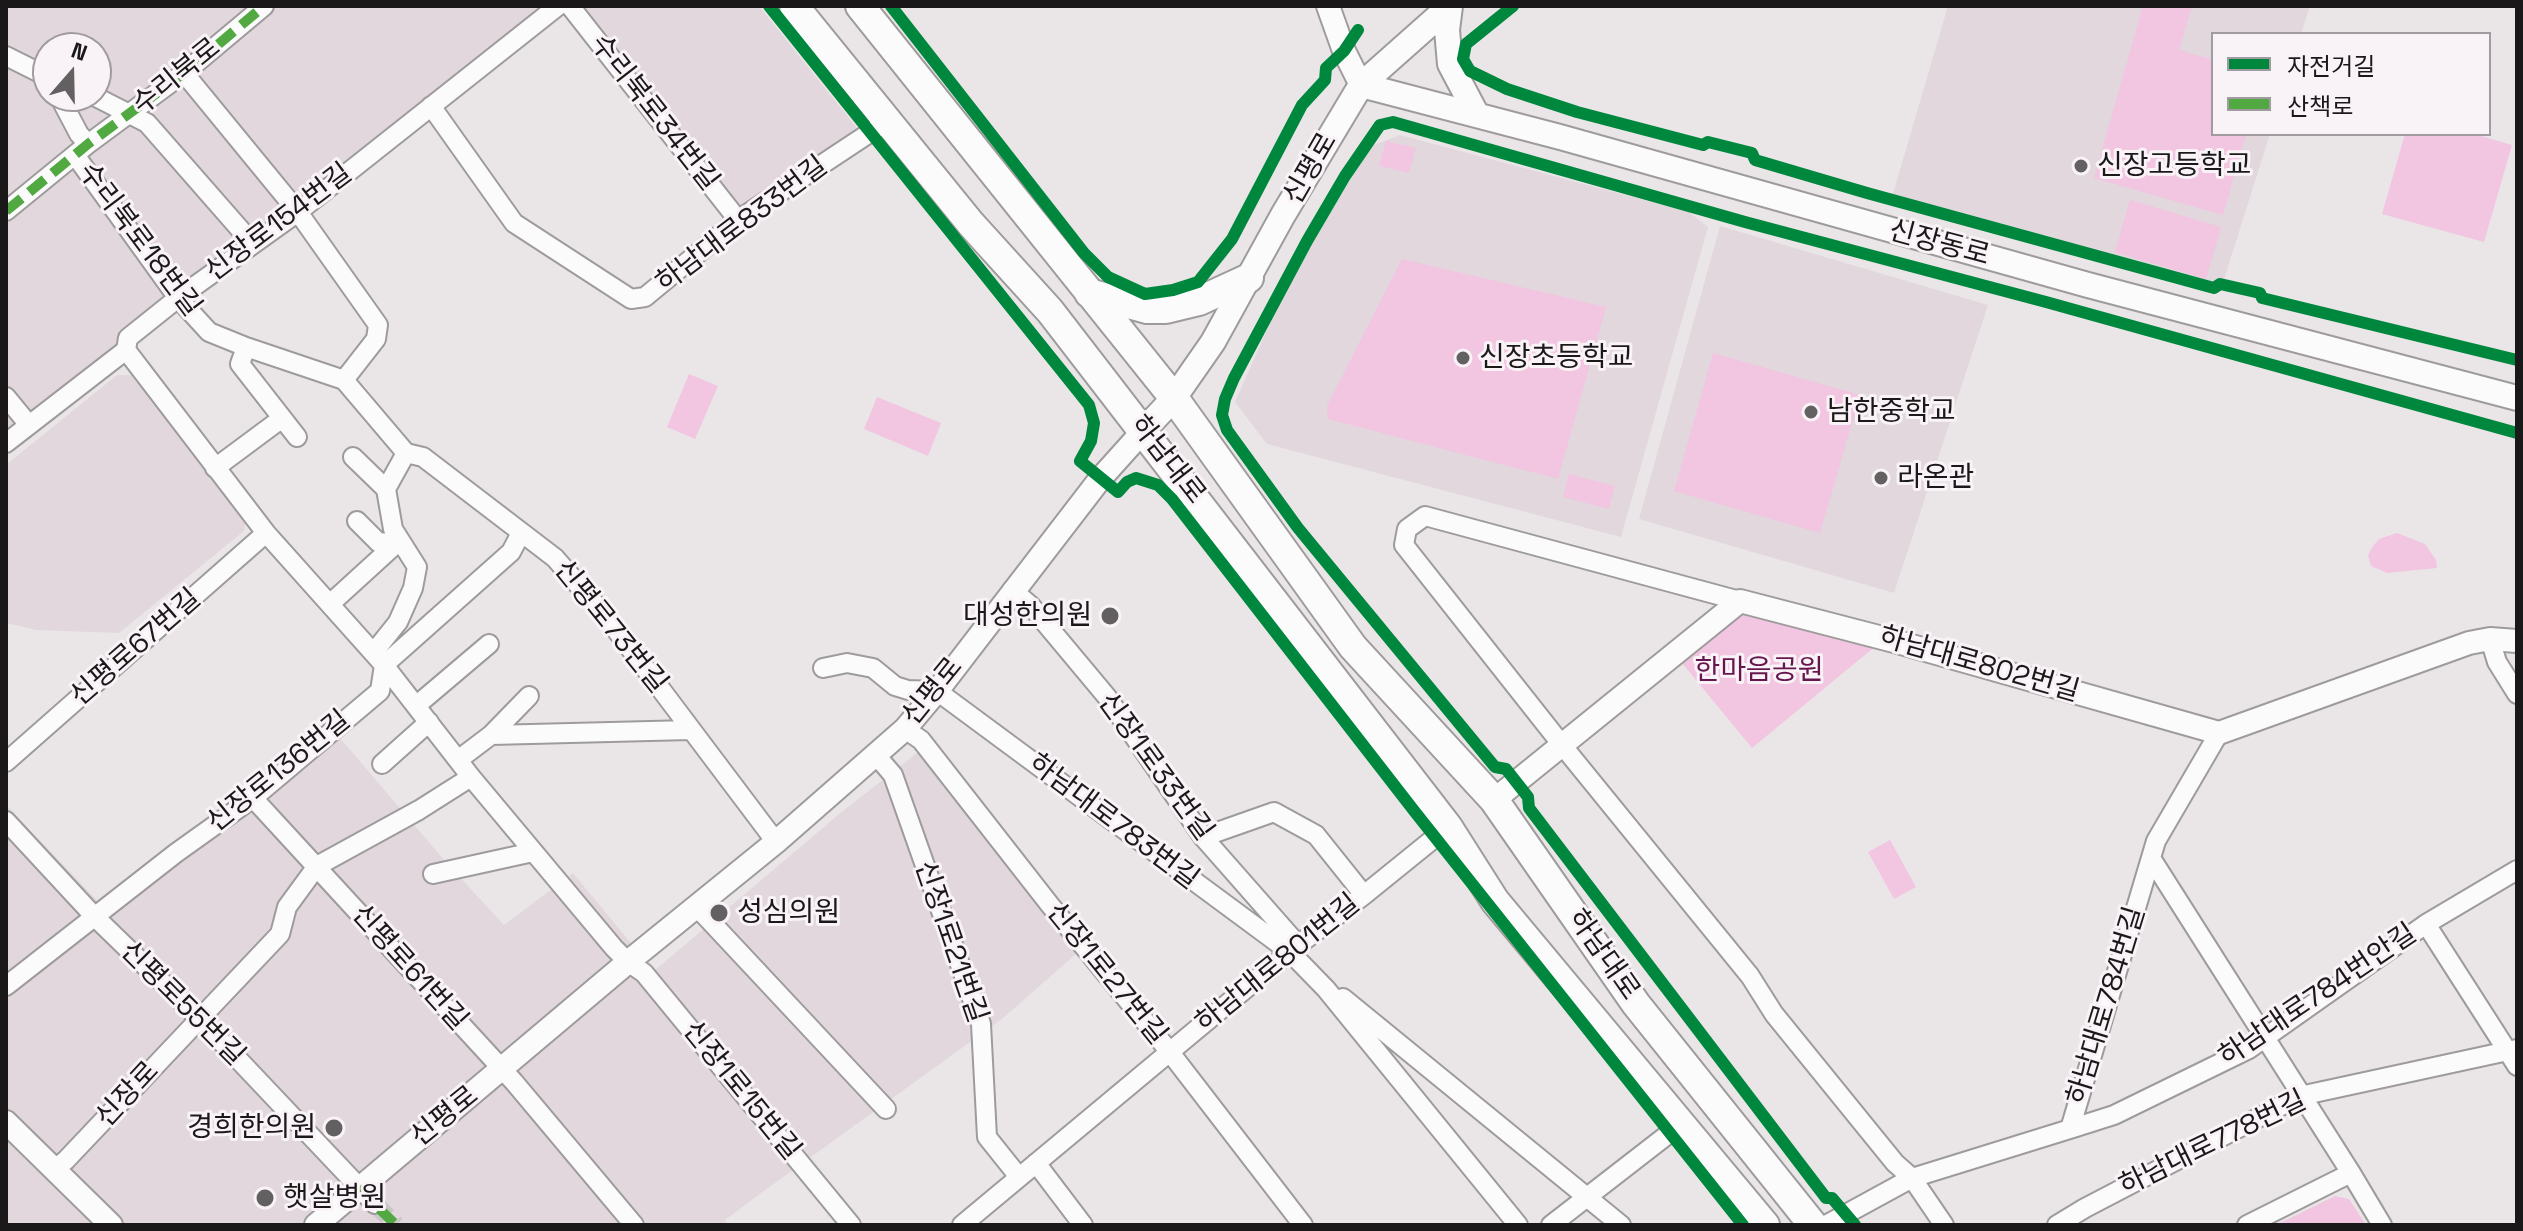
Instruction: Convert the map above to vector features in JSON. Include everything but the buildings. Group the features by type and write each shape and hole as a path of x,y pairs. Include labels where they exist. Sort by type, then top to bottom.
{"main road":[{"name":"하남대로","path":"794,6 971,224 1036,293 1448,827 1495,901 1765,1225"},
{"name":"하남대로","path":"860,6 1174,398 1353,647 1494,800 1636,1004 1813,1225"},
{"path":"1450,6 1447,30 1450,64 1477,115"},
{"name":"신평로","path":"1144,430 1174,398 1213,342 1283,215 1361,85 1450,6"},
{"name":"신장동로","path":"1361,85 2088,285 2517,398"},
{"path":"1089,293 1147,309 1166,309 1199,301 1249,278"}],"street":[{"name":"수리북로","path":"8,206 184,73 264,6"},
{"name":"신장로154번길","path":"6,443 126,350 128,338 178,298 298,212 558,6"},
{"name":"수리북로34번길","path":"570,6 738,220"},
{"path":"1328,6 1344,51 1361,85"},
{"path":"6,56 32,69"},
{"path":"184,73 298,212 378,325 376,339 344,380"},
{"path":"112,105 147,123 166,141 253,244"},
{"name":"하남대로833번길","path":"431,106 514,223 631,299 645,297 738,220 886,122"},
{"path":"67,112 79,134 82,150"},
{"name":"수리북로18번길","path":"82,150 178,298 209,332 344,380"},
{"path":"246,347 240,364 297,437"},
{"path":"126,350 266,533 379,659 471,777 628,962"},
{"name":"신평로73번길","path":"344,380 406,453 423,457 555,558 608,619 776,842"},
{"path":"6,397 29,425"},
{"path":"215,468 281,419"},
{"name":"신평로","path":"316,1225 628,962 776,842 905,729 1100,479 1144,430"},
{"path":"386,489 406,453"},
{"path":"353,457 386,489 393,529 417,567 413,588 379,659"},
{"path":"1740,601 1425,516 1407,529 1404,545 1750,976 1788,1032 1895,1163 1912,1178 1944,1225"},
{"path":"357,521 379,543 399,541"},
{"name":"신평로67번길","path":"6,762 266,533"},
{"name":"신장로136번길","path":"6,986 176,853 253,798 380,691 379,659 511,552 521,533"},
{"path":"331,603 399,541"},
{"name":"신장1로33번길","path":"1012,590 1031,606 1107,697 1203,837 1518,1225"},
{"path":"1494,800 1740,601"},
{"name":"하남대로802번길","path":"1740,601 2219,733"},
{"path":"2219,733 2469,643 2490,639 2517,641"},
{"path":"2490,639 2497,662 2517,694"},
{"path":"417,705 489,644"},
{"path":"823,668 847,663 860,665 873,668 895,686 908,690 937,691"},
{"name":"하남대로783번길","path":"937,691 1294,948"},
{"path":"458,760 491,735 529,696"},
{"path":"382,764 429,722"},
{"name":"신장1로27번길","path":"905,729 921,740 1303,1225"},
{"path":"491,735 690,730"},
{"name":"하남대로784번길","path":"1826,1225 1912,1178 2070,1129 2156,841 2219,733"},
{"name":"신장1로21번길","path":"875,754 893,775 981,1024 987,1137 1019,1177"},
{"path":"200,1019 280,934 287,907 317,866 419,810 471,777"},
{"name":"신평로61번길","path":"253,798 502,1069 634,1225"},
{"path":"1203,837 1274,812 1316,835 1364,895"},
{"name":"신평로55번길","path":"6,821 95,917 200,1019 375,1204"},
{"name":"하남대로801번길","path":"962,1225 1294,948 1448,827"},
{"path":"433,874 533,852"},
{"path":"2151,858 2382,1225"},
{"name":"하남대로784번안길","path":"2070,1129 2114,1115 2249,1049 2426,924 2517,870"},
{"path":"696,906 886,1109"},
{"path":"2426,924 2514,1056"},
{"name":"신장1로15번길","path":"628,962 644,973 851,1225"},
{"path":"1326,989 1344,998 1621,1225"},
{"name":"신장로","path":"55,1169 200,1019"},
{"name":"하남대로778번길","path":"2057,1225 2300,1096 2514,1056"},
{"path":"6,1122 111,1225"},
{"path":"1551,1225 1680,1125"},
{"path":"1036,1163 1083,1225"},
{"path":"2247,1225 2351,1173"}],"shaded area":[{"path":"6,6 553,6 6,436"},
{"path":"575,6 759,6 857,128 742,212"},
{"name":"신장고등학교","path":"1948,6 2310,6 2302,32 2211,32 2211,136 2269,136 2220,292 1892,197"},
{"name":"신장초등학교","path":"1400,135 1689,212 1708,227 1621,537 1267,444 1235,402 1274,314 1313,239 1371,146"},
{"name":"남한중학교","path":"1720,226 1988,305 1894,593 1639,519"},
{"path":"117,375 133,375 247,517 244,531 119,633 36,630 6,623 6,465"},
{"path":"334,731 504,925 573,873 654,971 838,815 923,748 1085,946 1002,1019 725,1220 728,1225 6,1225 6,805 111,915"}],"green space":[{"path":"2143,6 2192,6 2179,50 2211,59 2211,136 2245,136 2223,215 2094,178"},
{"path":"2404,136 2481,136 2512,145 2484,242 2382,214"},
{"path":"1386,141 1416,148 1409,173 1379,166"},
{"path":"2130,200 2221,227 2206,279 2115,252"},
{"path":"1402,259 1606,307 1558,479 1328,419 1327,406"},
{"path":"1713,353 1860,395 1820,533 1674,491"},
{"path":"689,374 718,386 695,439 667,427"},
{"path":"877,397 941,423 928,456 864,429"},
{"path":"1569,474 1615,486 1609,509 1563,497"},
{"path":"2397,533 2425,544 2436,560 2437,568 2387,573 2371,566 2368,555 2373,546 2379,539"},
{"name":"한마음공원","path":"1745,611 1877,645 1752,748 1682,663"},
{"path":"1890,840 1916,887 1894,899 1868,852"},
{"path":"2335,1196 2349,1199 2366,1225 2276,1225"}],"tunnel":[{"path":"375,1204 396,1225"}],"marked path":[{"path":"6,211 88,144 184,73 264,6"},
{"path":"358,1188 396,1225"}],"cycle path":[{"path":"769,6 1089,405 1094,423 1091,441 1080,461 1118,492 1136,478 1158,485 1172,499 1415,812 1743,1225"},
{"path":"891,6 1084,253 1108,277 1145,294 1198,282 1232,239 1302,105 1325,80 1326,68 1344,51 1358,30"},
{"path":"1513,6 1466,44 1463,59 1470,71 1507,89 1577,112 1703,145 1708,142 1752,153 1755,160 1867,193 2214,288 2220,284 2260,293 2262,298 2517,360"},
{"path":"1855,1225 1832,1198 1826,1198 1529,808 1528,797 1506,769 1495,767 1298,528 1227,430 1222,415 1234,378 1307,241 1345,176 1380,125 1393,122 1745,222 2517,433"}],"place":[{"name":"신장고등학교","path":"2081,166"},
{"name":"신장초등학교","path":"1463,358"},
{"name":"남한중학교","path":"1811,412"},
{"name":"라온관","path":"1881,478"},
{"name":"대성한의원","path":"1110,616"},
{"name":"성심의원","path":"719,913"},
{"name":"경희한의원","path":"334,1128"},
{"name":"햇살병원","path":"265,1198"}]}
